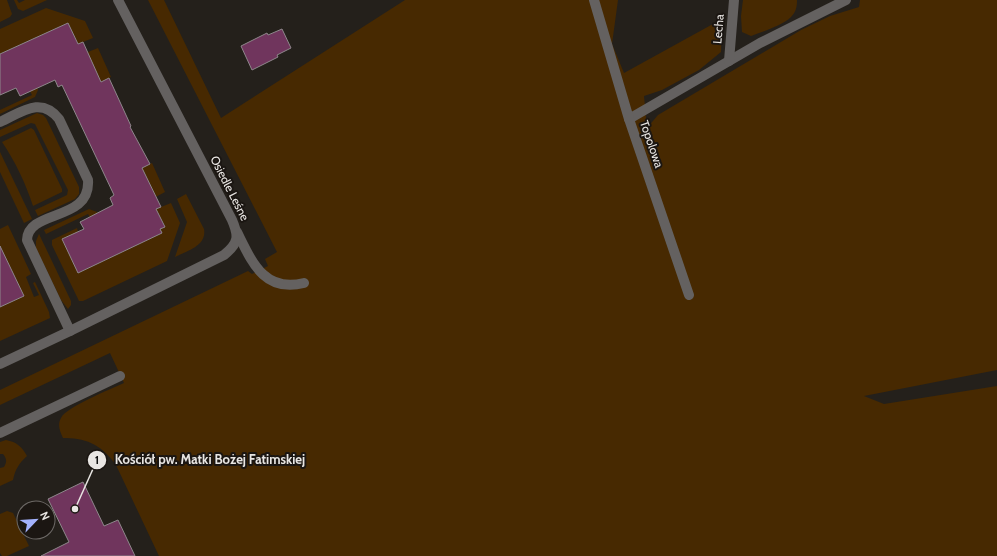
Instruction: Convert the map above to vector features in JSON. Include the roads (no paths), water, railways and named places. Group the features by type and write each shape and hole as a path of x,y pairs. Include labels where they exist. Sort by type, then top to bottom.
{"street":[{"name":"Osiedle Leśne","path":"0,364 224,255 236,242 237,232 232,220 118,0"},
{"name":"Topolowa","path":"594,0 629,119 689,295"},
{"name":"Lecha","path":"729,61 734,0"},
{"path":"629,119 760,43 846,0"},
{"path":"0,122 33,107 42,107 54,112 59,119 88,180 89,188 83,201 76,206 33,226 27,233 27,240 70,331"},
{"path":"237,232 256,269 269,280 284,286 304,283"},
{"path":"0,432 120,376"}],"place":[{"name":"Kościół pw. Matki Bożej Fatimskiej","path":"75,509"}]}
